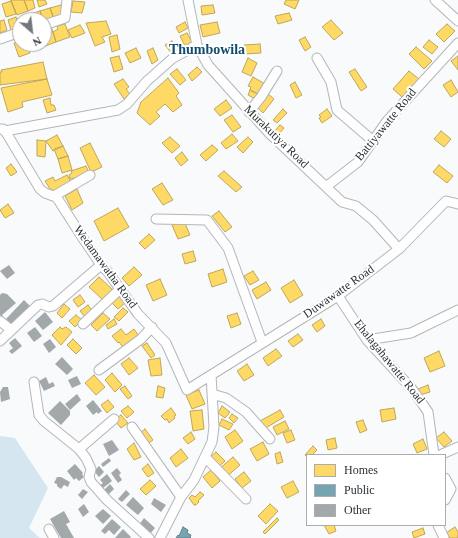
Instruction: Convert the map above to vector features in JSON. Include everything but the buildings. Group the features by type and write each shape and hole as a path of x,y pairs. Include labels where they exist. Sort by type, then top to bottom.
{"street":[{"path":"52,22 65,18 66,0"},
{"name":"Murakutiya Road","path":"188,0 197,45 208,64 269,133 327,186 342,202 356,206 373,220 399,249"},
{"path":"435,0 458,21"},
{"path":"0,38 12,34"},
{"name":"Battiyawatte Road","path":"327,186 358,162 387,121 458,42"},
{"path":"2,130 118,110 127,104 147,81 173,58 197,45"},
{"path":"317,58 331,82 336,110 373,141"},
{"path":"249,112 261,97 277,71"},
{"name":"Wedamawatha Road","path":"2,130 40,189 45,193 54,196 60,201 84,240 138,314 166,343 187,390 211,375"},
{"path":"54,196 90,175"},
{"name":"Duwawatte Road","path":"211,375 338,296 399,249 446,201 458,204"},
{"path":"156,219 207,220 228,248 262,342"},
{"path":"0,341 38,305 42,304 49,307 53,306 101,264"},
{"path":"83,324 120,289"},
{"name":"Ehalagahawatte Road","path":"338,296 367,340 412,389 428,412 434,454"},
{"path":"367,340 411,333 458,310"},
{"path":"0,321 10,330"},
{"path":"99,370 141,339 152,327"},
{"path":"160,538 181,497 194,480 212,442 214,427 211,375"},
{"path":"34,382 39,415 44,421 79,449 86,458 91,469 89,477 91,482 107,500 149,538"},
{"path":"212,394 226,398 246,412 270,439"},
{"path":"79,449 114,419"},
{"path":"132,427 181,497"},
{"path":"442,454 458,447"},
{"path":"205,457 246,499"},
{"path":"446,480 451,489 446,498"},
{"path":"438,526 444,538"},
{"path":"49,529 54,538"}],"shaded area":[{"path":"0,436 15,438 48,488 29,528 40,538 0,538"}],"district":[{"name":"Thumbowila","path":"207,50"}]}
